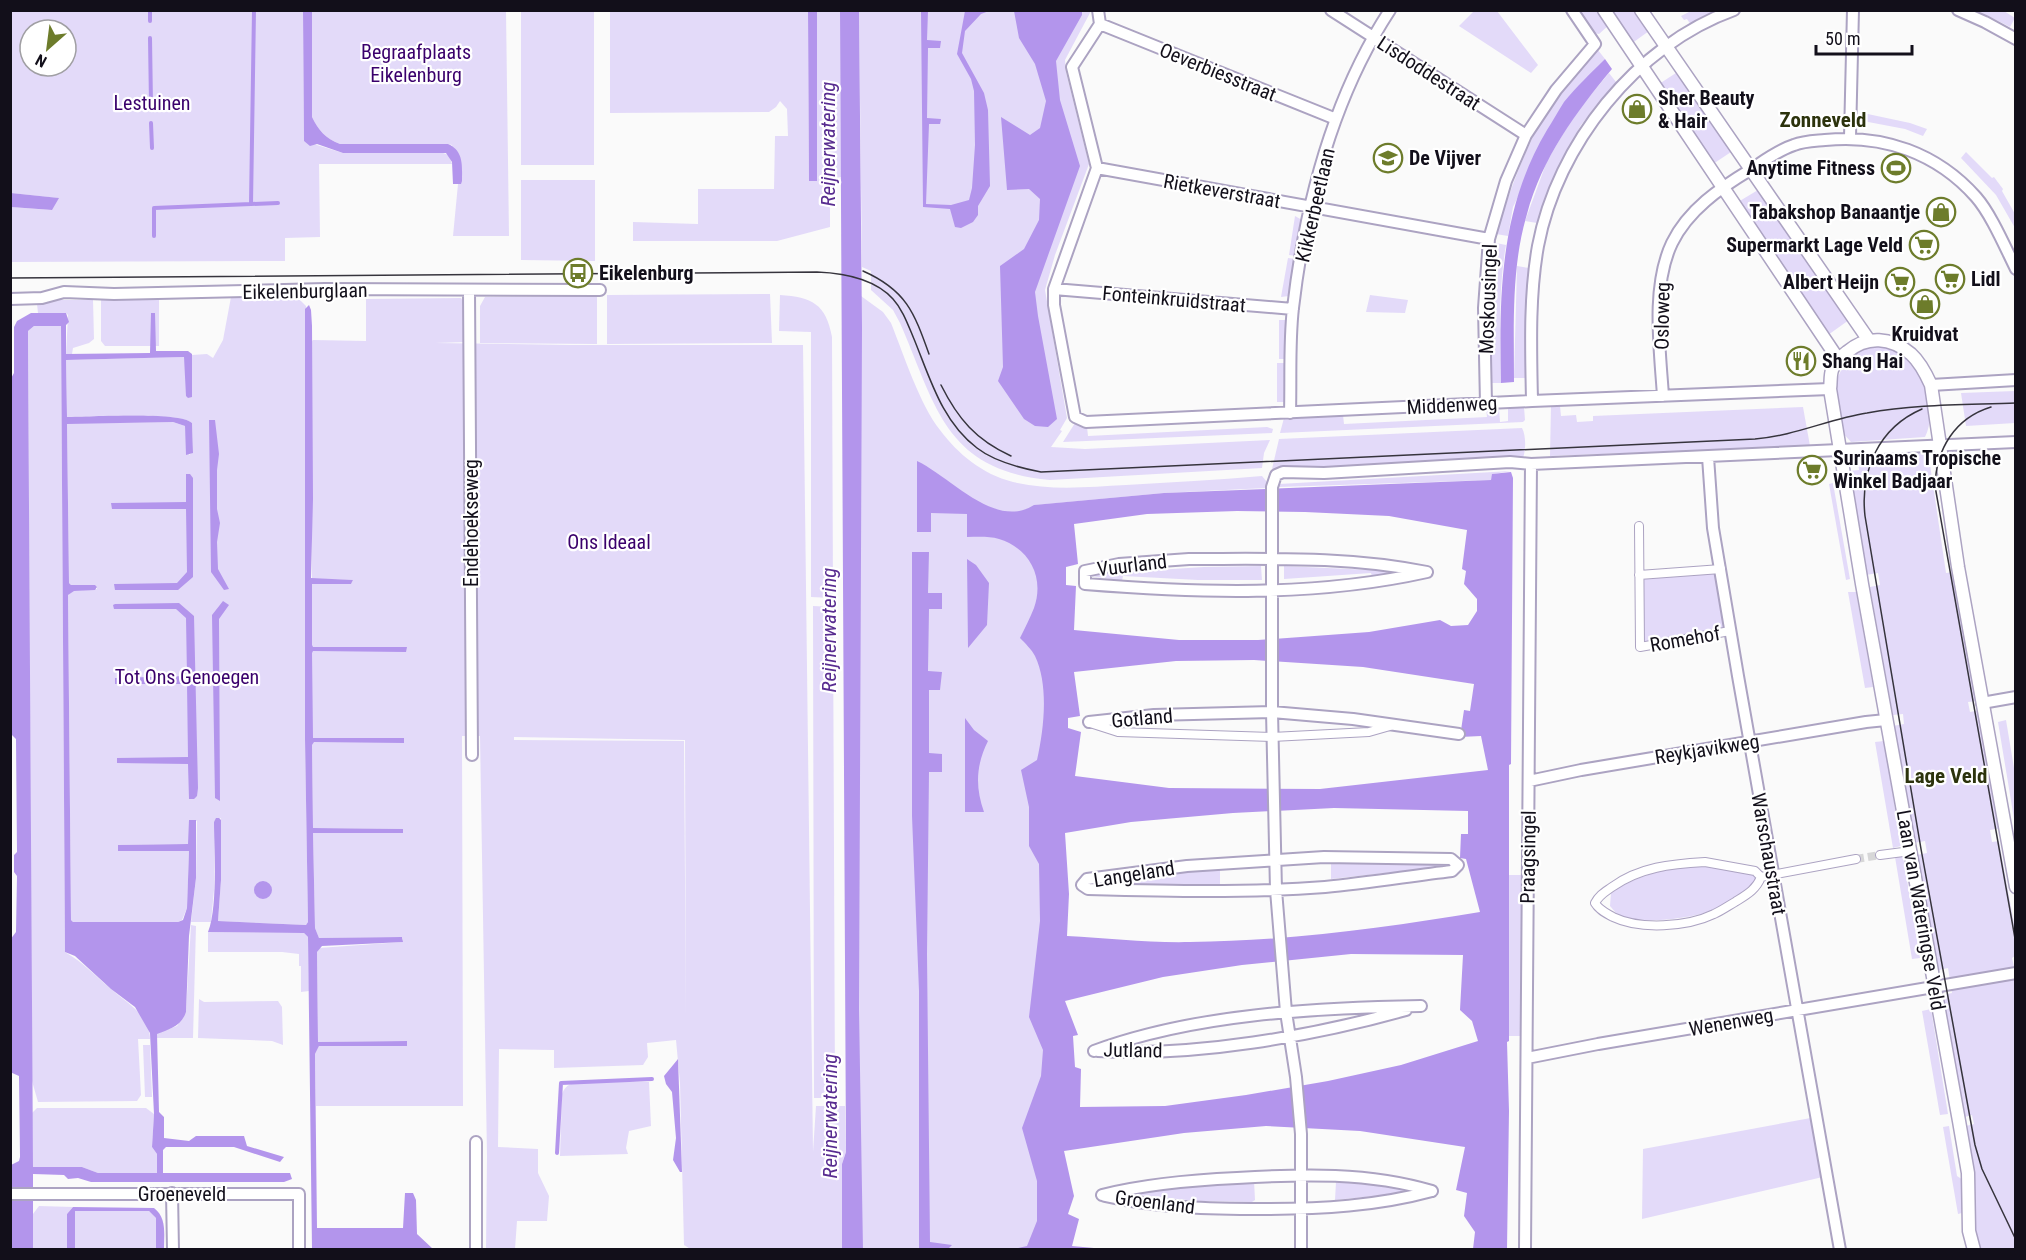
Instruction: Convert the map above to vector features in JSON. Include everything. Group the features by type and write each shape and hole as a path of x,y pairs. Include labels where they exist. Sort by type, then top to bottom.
{"street":[{"path":"1054,289 1097,168 1072,68 1100,24 1098,10"},
{"name":"Lisdoddestraat","path":"1331,10 1526,135"},
{"name":"Kikkerbeetlaan","path":"1290,413 1293,309 1310,206 1336,119 1372,37 1390,10"},
{"name":"Moskousingel","path":"1486,404 1484,308 1489,239 1506,181 1526,135 1556,90 1595,44 1572,10"},
{"path":"1604,10 1838,359 1868,339 1881,339 1897,344 1912,355 1923,369 1931,385 1958,567 2016,888"},
{"path":"1641,10 1868,339"},
{"path":"1532,401 1532,304 1538,246 1562,171 1601,109 1642,66 1679,37 1734,10"},
{"path":"1850,137 1853,10"},
{"path":"1958,10 2016,39"},
{"name":"Oeverbiesstraat","path":"1100,24 1336,119"},
{"path":"1723,186 1780,151 1794,145 1850,137 1895,144 1919,153 1942,166 1978,199 2010,245 2016,269"},
{"name":"Rietkeverstraat","path":"1097,168 1489,239"},
{"name":"Osloweg","path":"1663,396 1659,315 1663,267 1671,244 1681,227 1710,196 1723,186"},
{"name":"Eikelenburglaan","path":"10,299 42,298 64,292 114,294 325,289 600,290"},
{"name":"Middenweg","path":"1054,289 1054,305 1076,417 1086,422 1830,389"},
{"name":"Fonteinkruidstraat","path":"1054,289 1293,309"},
{"name":"Endehoekseweg","path":"470,291 472,755"},
{"name":"Laan van Wateringse Veld","path":"1838,359 1832,371 1830,389 1886,720 1968,1173 1969,1232 1974,1250"},
{"path":"1931,385 2016,380"},
{"path":"1301,1245 1301,1134 1296,1077 1286,1012 1276,890 1272,737 1272,487 1276,475 1283,472 1324,473 1510,462 1531,464 2016,442"},
{"name":"Warschaustraat","path":"1708,457 1713,522 1749,742 1767,876 1797,1011 1840,1250"},
{"name":"Praagsingel","path":"1525,1250 1531,464"},
{"name":"Romehof","path":"1639,526 1640,646 1730,631"},
{"name":"Vuurland","path":"1190,559 1329,559 1380,564 1427,573 1389,581 1331,588 1272,590 1184,590 1085,584 1085,571 1119,564 1190,559"},
{"path":"1640,575 1720,569"},
{"path":"1982,703 2016,697"},
{"name":"Gotland","path":"1089,722 1154,716 1272,712 1459,734"},
{"name":"Reykjavikweg","path":"1529,781 1656,757 1886,720"},
{"name":"Gotland","path":"1089,722 1118,732 1272,737 1369,732 1395,725"},
{"path":"1880,855 1911,851"},
{"name":"Langeland","path":"1324,857 1452,860 1458,865 1452,871 1327,887 1276,890 1194,892 1088,889 1082,885 1087,879 1187,866 1275,859 1324,857"},
{"path":"1767,876 1745,896 1713,915 1684,923 1656,925 1622,921 1599,909 1595,903 1598,896 1638,872 1673,864 1705,862 1755,871 1767,876 1856,860"},
{"name":"Wenenweg","path":"1527,1058 2016,972"},
{"name":"Jutland","path":"1421,1006 1381,1017 1289,1036 1200,1048 1131,1053 1094,1051 1128,1038 1198,1024 1286,1012 1421,1006"},
{"path":"476,1142 476,1250"},
{"name":"Groenland","path":"1300,1174 1404,1182 1432,1191 1372,1203 1301,1209 1222,1209 1139,1204 1102,1195 1139,1186 1300,1174"},
{"path":"172,1193 173,1250"},
{"name":"Groeneveld","path":"10,1194 299,1194 299,1250"}],"green space":[{"name":"Lestuinen","path":"10,11 303,11 304,141 343,153 443,153 449,155 452,164 319,164 320,237 285,238 285,261 11,262 11,207 51,210 58,198 11,193"},
{"name":"Begraafplaats Eikelenburg","path":"312,11 506,11 509,236 453,236 458,184 461,184 452,145 340,144 326,137 312,117"},
{"path":"521,11 594,11 594,165 521,165"},
{"path":"610,11 808,11 809,181 816,181 817,11 840,11 841,177 830,179 830,227 777,241 633,241 633,222 698,224 698,189 774,189 775,136 788,136 787,109 780,101 769,112 610,113"},
{"path":"859,11 1091,11 1065,60 1089,164 1055,255 1045,290 1067,418 1060,430 1062,431 1051,447 1085,449 1270,440 1264,453 1262,468 1050,480 1015,474 987,463 965,448 935,406 893,310 871,290 871,271 862,267"},
{"path":"1474,11 1497,11 1538,65 1531,73 1459,26"},
{"path":"1579,11 1599,11 1609,25 1599,34 1594,33"},
{"path":"1608,11 1635,11 1649,31 1631,44"},
{"path":"1691,11 1719,11 1691,25 1681,16"},
{"path":"1978,11 2004,11 2015,18 2010,27"},
{"path":"1598,50 1605,59 1564,103 1513,207 1508,236 1496,234 1522,160 1535,132 1561,91"},
{"path":"1609,73 1616,82 1581,125 1558,167 1537,223 1525,221 1547,161 1575,114"},
{"path":"1676,73 1731,152 1713,164 1659,84"},
{"path":"1863,113 1927,129 1923,136 1905,129 1863,121"},
{"path":"1966,152 1992,178 1994,177 2003,189 2015,214 2015,228 1996,195 1961,158"},
{"path":"521,180 595,180 595,261 521,260"},
{"path":"1758,190 1849,320 1828,335 1738,202"},
{"path":"1295,216 1302,220 1296,256 1289,255"},
{"path":"1496,243 1506,245 1501,296 1501,383 1489,383 1487,316"},
{"path":"1288,258 1295,259 1289,296 1281,297"},
{"path":"1517,266 1529,268 1527,378 1514,378"},
{"path":"770,294 772,343 607,344 607,295"},
{"path":"780,295 809,300 816,304 826,317 832,337 833,598 811,597 811,332 779,331"},
{"path":"1370,295 1408,300 1405,313 1366,312"},
{"name":"Tot Ons Genoegen","path":"296,296 306,306 305,739 308,922 306,925 218,921 221,880 221,818 214,822 214,890 211,922 191,922 196,878 197,821 189,820 189,844 118,845 118,851 189,851 187,908 182,920 178,922 73,922 71,920 68,595 71,591 97,589 97,587 69,583 67,423 173,422 185,426 189,455 193,452 192,423 184,419 153,416 67,417 66,360 184,357 192,397 192,355 207,354 213,358 223,340 231,297"},
{"path":"597,296 597,344 480,343 480,306 485,297"},
{"path":"861,296 883,312 891,323 919,393 940,430 963,455 991,474 1027,485 1069,488 1262,476 1267,482 1266,488 1164,493 1035,505 1044,530 1053,1249 859,1250 856,736"},
{"name":"Ons Ideaal","path":"461,298 466,306 466,342 435,343 803,345 813,1152 816,1106 845,1106 846,1152 842,1164 842,1249 692,1250 684,1245 680,1083 676,1040 647,1043 648,1057 643,1065 554,1068 554,1050 499,1049 498,1147 538,1149 538,1173 549,1196 547,1221 517,1221 515,1249 486,1249 487,1156 480,736 462,736 463,1106 316,1106 315,1054 319,1046 407,1045 407,1041 318,1042 317,952 319,948 402,942 403,939 402,937 319,938 315,928 313,833 403,833 403,829 313,828 313,742 404,742 404,739 313,738 312,736 312,584 351,584 353,580 312,579 311,342 313,340 366,341 366,299","holes":["514,737 685,740 686,1017 684,741 514,740"]},
{"path":"59,300 93,300 94,339 73,348 72,354 66,354 68,315 66,313 38,313 37,304"},
{"path":"101,300 159,300 159,346 155,346 155,313 151,313 151,346 105,346 101,341"},
{"path":"1279,320 1287,320 1286,359 1279,359"},
{"path":"34,326 61,326 65,952 129,1004 146,1022 150,1039 138,1039 141,1095 137,1101 38,1102 32,1081 28,331"},
{"path":"1870,343 1899,350 1916,369 1929,404 1929,427 1925,437 1851,442 1842,432 1836,407 1836,381 1847,358"},
{"path":"1277,363 1285,363 1285,402 1277,402"},
{"path":"2015,391 2015,423 1966,426 1961,393"},
{"path":"1551,406 1560,406 1561,416 1576,415 1577,422 1593,421 1593,416 1803,407 1810,446 1550,456"},
{"path":"1508,407 1524,407 1525,420 1523,422 1280,433 1284,418 1343,415 1344,424 1487,417 1486,408 1499,408 1500,422 1508,421"},
{"path":"1075,423 1087,427 1088,436 1267,427 1273,429 1272,433 1063,442"},
{"path":"1522,428 1525,443 1523,458 1272,469 1279,439"},
{"path":"1928,451 1946,573 1954,572 1977,701 1968,702 1970,712 1981,710 2002,828 1990,830 1992,842 1999,841 2015,929 2015,956 2012,958 2016,975 2015,1249 1979,1249 1975,1240 1966,1126 1974,1124 1972,1115 1965,1117 1943,995 1952,993 1948,968 1939,970 1917,855 1927,853 1925,841 1914,843 1893,726 1904,724 1903,714 1893,715 1870,587 1880,585 1878,573 1866,575 1849,471 1859,470 1857,455"},
{"path":"1511,471 1493,474 1491,480 1279,487 1279,484"},
{"path":"1833,483 1850,579 1846,580 1829,484"},
{"path":"1261,566 1262,580 1198,580 1123,576 1122,581 1091,576 1092,573 1123,569 1125,572"},
{"path":"1284,566 1392,571 1395,574 1372,577 1371,573 1284,579"},
{"path":"1721,569 1730,631 1640,647 1639,575"},
{"path":"1848,592 1856,592 1873,687 1865,688"},
{"path":"813,606 833,607 835,1098 814,1098"},
{"path":"2006,720 2015,774 2015,825 1998,722"},
{"path":"1884,741 1901,846 1893,848 1875,742"},
{"path":"1903,856 1920,958 1912,959 1895,857"},
{"path":"1331,862 1450,864 1450,866 1331,879"},
{"path":"1704,865 1751,872 1756,878 1749,887 1732,899 1712,910 1691,916 1663,920 1636,919 1616,913 1610,906 1611,893 1644,876"},
{"path":"1220,867 1220,885 1163,886 1090,883"},
{"path":"1509,875 1522,875 1522,1036 1509,1036"},
{"path":"191,925 196,926 193,1038 157,1038 157,1033 177,1026 186,1012"},
{"path":"208,932 304,933 308,937 309,991 301,992 299,954 208,952"},
{"path":"199,999 204,1002 278,1001 282,1007 283,1045 272,1041 198,1038"},
{"path":"1931,1009 1948,1114 1940,1115 1922,1011"},
{"path":"143,1045 150,1045 152,1097 145,1097"},
{"path":"585,1082 649,1082 651,1126 629,1131 626,1148 628,1154 560,1156 562,1094 569,1085"},
{"path":"37,1108 146,1108 154,1114 152,1147 157,1154 157,1173 98,1173 82,1167 33,1167 32,1113"},
{"path":"1816,1117 1827,1176 1642,1219 1643,1149"},
{"path":"1949,1126 1957,1176 1963,1180 1962,1213 1958,1214 1943,1127"},
{"path":"1254,1181 1255,1200 1252,1202 1197,1201 1128,1194 1155,1187"},
{"path":"1336,1182 1386,1186 1403,1190 1404,1193 1335,1200"},
{"path":"39,1206 73,1207 67,1214 67,1249 33,1249 33,1214"},
{"path":"75,1211 149,1211 156,1218 156,1249 75,1250"}],"shaded area":[{"path":"303,11 312,11 312,117 323,134 340,144 448,144 457,151 461,160 461,184 453,184 452,162 446,153 343,153 317,144 310,146 304,141"},
{"path":"808,11 817,11 817,181 809,181"},
{"path":"840,11 859,11 862,328 859,1009 863,1250 842,1249 842,1164 846,1152"},
{"path":"921,11 928,11 927,40 941,41 940,48 928,48 927,118 941,119 940,124 929,124 926,204 951,205 969,200 972,188 975,145 974,91 971,79 957,54 965,11 989,11 981,14 965,31 962,53 984,93 988,110 990,186 978,206 978,215 973,222 961,228 955,227 950,209 923,207"},
{"path":"1014,11 1082,11 1082,15 1056,61 1060,100 1080,166 1035,292 1057,419 1048,427 1035,426 1024,419 998,381 1003,367 1000,266 1024,249 1039,220 1040,199 1029,189 1007,190 1001,117 1030,135 1040,128 1046,101 1035,64 1019,38"},
{"path":"1605,59 1612,69 1573,119 1551,155 1533,193 1518,255 1514,319 1514,382 1501,383 1502,284 1511,221 1520,190 1531,160 1564,102"},
{"path":"11,193 59,198 52,210 11,207"},
{"path":"309,305 312,326 311,578 353,580 351,584 312,584 312,645 313,647 407,647 406,652 313,651 312,653 313,738 404,738 404,743 314,742 312,745 313,828 403,829 403,833 313,833 315,928 319,938 402,937 403,942 322,946 317,952 318,1042 407,1041 407,1046 319,1046 315,1054 317,1228 403,1228 405,1193 413,1193 416,1200 417,1234 433,1249 312,1249 308,937 304,933 208,932 214,894 214,822 216,818 221,820 218,921 306,925 308,922 305,739 305,309"},
{"path":"31,313 66,313 69,322 66,325 66,354 150,353 151,313 155,313 156,351 188,351 192,354 192,397 188,398 184,357 66,360 67,417 153,416 184,419 192,423 193,453 186,455 185,426 173,422 67,424 69,583 97,587 95,590 74,591 68,595 71,920 73,922 178,922 183,920 187,908 189,851 118,851 118,845 188,844 189,820 196,820 196,878 189,936 186,1012 178,1024 157,1034 159,1112 164,1117 164,1138 189,1141 196,1136 244,1136 247,1146 284,1157 280,1162 234,1147 166,1147 163,1150 163,1173 290,1173 292,1179 284,1182 91,1182 78,1178 68,1179 64,1175 33,1174 33,1249 11,1249 11,1165 19,1161 20,1157 19,1076 10,1072 10,940 16,932 17,876 14,872 14,855 17,852 16,739 10,733 10,380 14,373 14,327 17,321","holes":["34,326 61,326 65,952 75,956 111,989 135,1007 150,1033 154,1114 152,1147 157,1154 157,1173 98,1173 82,1167 33,1167 28,331"]},
{"path":"209,420 215,420 219,454 217,509 220,523 217,542 218,569 229,589 224,590 211,572"},
{"path":"917,461 974,498 1004,511 1019,511 1034,505 1164,493 1491,480 1492,474 1511,472 1513,478 1507,1249 1473,1249 1475,1232 1464,1216 1467,1193 1456,1190 1465,1147 1360,1131 1266,1126 1184,1133 1064,1151 1074,1196 1068,1214 1079,1219 1072,1246 1105,1249 1014,1249 1027,1246 1037,1221 1037,1181 1022,1128 1041,1076 1043,1050 1029,1017 1040,921 1039,864 1029,846 1029,807 1021,770 1037,760 1042,735 1044,693 1042,680 1035,656 1020,638 1037,597 1036,575 1026,557 1010,543 995,538 967,537 967,514 931,513 931,532 917,532","holes":["1237,511 1389,516 1467,530 1462,569 1466,571 1464,584 1477,599 1477,611 1468,625 1451,626 1440,620 1369,632 1258,640 1179,640 1074,630 1076,586 1066,585 1066,567 1078,564 1074,524 1147,514","1254,660 1363,667 1474,684 1470,711 1464,710 1460,737 1481,736 1488,770 1320,789 1169,788 1075,776 1081,732 1068,728 1068,718 1080,716 1074,672 1176,661","1334,808 1468,811 1468,834 1461,834 1460,858 1466,859 1480,912 1372,928 1263,939 1175,942 1067,936 1069,894 1065,833 1131,822 1233,813","1351,954 1463,955 1460,1010 1472,1021 1478,1041 1401,1065 1328,1081 1246,1095 1165,1106 1080,1107 1081,1069 1075,1067 1073,1036 1078,1035 1065,1001 1163,977 1242,965"]},
{"path":"186,474 190,474 193,478 193,577 178,590 115,590 114,584 177,583 187,572 186,509 112,509 111,503 186,502"},
{"path":"912,552 929,552 928,593 942,593 942,609 929,609 928,671 942,672 940,690 929,690 929,753 942,754 942,772 929,772 927,954 930,1242 952,1245 948,1249 919,1249 919,991 912,816"},
{"path":"967,559 976,565 989,583 987,625 968,648"},
{"path":"223,601 229,605 219,619 220,801 215,798 212,615"},
{"path":"179,603 194,616 198,788 194,799 189,799 188,764 117,763 117,758 188,757 187,684 115,684 115,678 187,676 186,618 176,609 114,609 113,605"},
{"path":"965,718 974,730 988,741 978,776 979,794 984,812 965,812"},
{"path":"263,881 269,884 272,890 269,896 263,899 257,896 254,890 257,884"},
{"path":"678,1059 682,1172 673,1160 676,1138 672,1092 664,1076"},
{"path":"73,1207 154,1208 163,1221 164,1249 156,1249 156,1218 149,1211 75,1211 75,1249 67,1249 67,1214"}],"waterway":[{"path":"150,10 150,21"},
{"path":"154,236 154,208 251,204 254,10"},
{"path":"150,38 151,105"},
{"path":"151,123 152,148"},
{"path":"251,204 278,203"},
{"path":"557,1153 561,1083 652,1079"}],"tunnel":[{"path":"1856,859 1880,855"}],"tram line":[{"path":"863,271 878,278 899,295 913,314 929,354"},
{"path":"10,278 817,272 847,275 877,286 897,303 938,398 965,437 977,448 1000,461 1041,472 1755,439 1784,435 1853,416 1885,410 1941,405 2016,403"},
{"path":"941,385 954,408 969,427 988,443 1011,456"},
{"path":"1991,407 1967,419 1950,437 1939,460 1935,486 2016,944"},
{"path":"1922,409 1894,427 1883,439 1875,453 1866,483 1865,516 1921,849 1975,1145 1982,1169 2016,1240"}],"place":[{"name":"Sher Beauty & Hair","path":"1637,109"},
{"name":"De Vijver","path":"1388,158"},
{"name":"Anytime Fitness","path":"1896,168"},
{"name":"Tabakshop Banaantje","path":"1941,212"},
{"name":"Supermarkt Lage Veld","path":"1924,245"},
{"name":"Eikelenburg","path":"578,273"},
{"name":"Lidl","path":"1950,279"},
{"name":"Albert Heijn","path":"1900,282"},
{"name":"Kruidvat","path":"1925,304"},
{"name":"Shang Hai","path":"1801,361"},
{"name":"Surinaams Tropische Winkel Badjaar","path":"1812,470"}],"district":[{"name":"Zonneveld","path":"1823,120"},
{"name":"Lage Veld","path":"1946,776"}],"water label":[{"name":"Reijnerwatering","path":"828,144"},
{"name":"Reijnerwatering","path":"829,630"},
{"name":"Reijnerwatering","path":"830,1116"}]}
